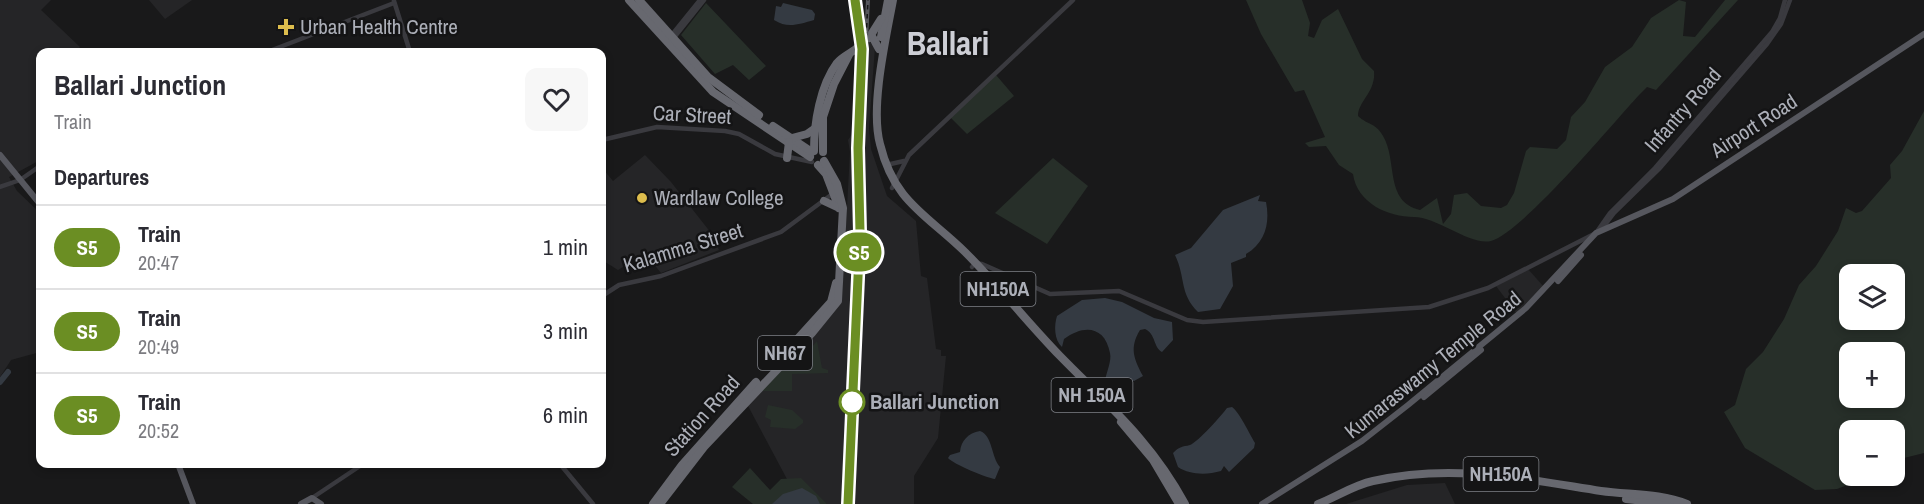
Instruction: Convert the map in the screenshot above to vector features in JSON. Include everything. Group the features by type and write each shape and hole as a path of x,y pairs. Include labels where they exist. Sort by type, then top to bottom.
{"highway":[{"path":"629,0 713,82 793,141 817,155"},
{"path":"639,0 671,39"},
{"path":"888,0 888,12 877,34 882,49 874,139 894,189"},
{"path":"817,155 823,117 829,97 849,55 855,48 877,34 893,0"},
{"name":"NH150A","path":"877,34 882,49 878,128 894,189 974,265 1061,357 1130,424 1157,456 1185,504"},
{"path":"834,304 840,296 843,208 817,155 817,126 818,113 827,82 836,65 843,57 849,55"},
{"path":"787,158 793,141 817,126"},
{"path":"834,304 839,208 836,191"},
{"path":"824,201 839,208"},
{"name":"NH 150A","path":"974,265 1048,350 1123,424 1153,460 1179,504"},
{"name":"Station Road","path":"660,504 704,447 834,304"},
{"name":"Station Road","path":"653,504 722,418 834,304"},
{"name":"NH150A","path":"1318,504 1373,481 1463,471 1490,472 1624,494 1661,497 1687,504"},
{"name":"NH150A","path":"1331,504 1377,485 1468,476 1672,504"}],"main road":[{"name":"Airport Road","path":"1597,233 1673,199 1924,34"},
{"path":"0,154 36,199"},
{"name":"Kumaraswamy Temple Road","path":"1262,504 1362,441 1408,405 1526,308 1597,233"},
{"name":"Kumaraswamy Temple Road","path":"1268,504 1364,443 1504,332 1546,294 1597,233"},
{"path":"180,468 193,504"},
{"path":"301,504 312,498 320,503"}],"street":[{"path":"671,39 700,0"},
{"path":"671,39 704,0"},
{"path":"894,189 904,161 1073,0"},
{"name":"Infantry Road","path":"1597,233 1610,213 1657,166 1772,32 1780,18 1785,0"},
{"name":"Infantry Road","path":"1597,233 1659,169 1767,44 1781,24 1790,0"},
{"path":"277,48 394,1 409,48"},
{"name":"Car Street","path":"606,139 657,127 725,131 740,134 787,158 817,155"},
{"path":"886,165 904,161"},
{"path":"0,187 20,180 36,169"},
{"name":"Kalamma Street","path":"606,293 619,285 662,276 781,232 836,191"},
{"path":"974,265 982,264 1050,294 1119,291 1187,320 1214,323 1396,310 1445,304 1488,288 1597,233"},
{"path":"312,498 357,468"},
{"path":"563,468 593,504"}],"shaded area":[{"path":"0,0 51,0 41,10 80,47 36,48 36,162 9,177 17,191 36,209 36,353 11,360 0,377"},
{"path":"149,0 192,0 165,19"},
{"path":"1246,0 1302,0 1310,23 1308,36 1314,38 1322,20 1338,9 1362,59 1374,71 1370,91 1358,116 1377,128 1383,136 1396,189 1401,198 1420,210 1437,198 1443,224 1451,214 1454,195 1467,193 1481,206 1501,208 1507,205 1514,193 1526,151 1530,147 1557,149 1566,140 1571,117 1585,102 1605,67 1632,47 1651,18 1679,0 1686,2 1683,36 1695,37 1725,0 1738,0 1656,90 1647,87 1567,175 1524,218 1506,233 1491,241 1483,241 1464,236 1433,221 1384,211 1367,200 1356,184 1353,174 1339,165 1326,146 1309,147 1305,143 1325,137 1304,90 1295,92 1261,34"},
{"path":"706,3 766,66 749,80 733,65 715,74 681,35"},
{"path":"783,3 812,10 815,14 814,20 789,25 779,23 774,20 776,6 781,7"},
{"path":"869,41 875,47 869,128 871,149 887,196 916,221 921,276 927,278 936,349 941,350 941,356 946,356 938,438 914,476 914,504 827,504 788,481 747,404 842,299 850,152 848,140 855,130 857,54"},
{"path":"996,75 1014,96 967,134 950,117"},
{"path":"1924,111 1924,453 1905,458 1905,420 1839,420 1839,486 1845,486 1837,489 1815,490 1745,448 1724,412 1735,405 1746,369 1763,352 1784,319 1799,285 1816,266 1838,231 1846,208 1856,213 1862,211 1891,178 1890,165 1902,151"},
{"name":"Wardlaw College","path":"645,155 671,182 711,233 719,250 661,273 649,258 638,265 634,260 618,270 606,262 606,173 613,181"},
{"path":"1053,158 1088,186 1047,244 995,213"},
{"path":"1260,195 1258,201 1266,202 1267,209 1267,224 1262,238 1246,254 1246,257 1231,263 1233,286 1220,309 1198,312 1185,292 1175,255 1191,248 1223,210"},
{"path":"1528,269 1544,287 1517,314 1496,286"},
{"path":"1105,298 1122,302 1154,318 1172,322 1173,340 1162,352 1149,331 1140,330 1135,342 1134,353 1143,376 1134,381 1124,378 1118,385 1105,381 1110,353 1104,337 1093,330 1079,331 1064,339 1062,347 1055,332 1057,316 1082,300"},
{"path":"817,341 822,368 828,370 828,373 792,374 792,391 758,391 796,349 807,353"},
{"path":"768,405 792,410 803,420 803,423 795,429 770,427 771,420 765,417"},
{"path":"1232,407 1255,443 1254,448 1229,472 1224,466 1221,471 1204,474 1188,472 1178,467 1173,453 1179,448 1194,443 1227,408"},
{"path":"980,431 990,442 1000,467 995,479 956,464 948,458 960,452 964,441 969,436"},
{"path":"750,468 770,490 781,479 801,478 827,504 753,504 732,487"},
{"path":"1445,483 1455,504 1346,504 1407,485"},
{"path":"802,488 816,496 820,504 772,504 783,494"}],"waterway":[{"path":"0,382 8,372"}],"railway":[{"path":"855,0 860,26"},
{"path":"851,504 862,255 860,159 868,0"}],"train":[{"name":"S5","path":"848,504 860,232 857,191 862,49 855,0"}],"place":[{"name":"Urban Health Centre","path":"286,27"},
{"name":"Wardlaw College","path":"642,198"},
{"name":"Ballari Junction","path":"852,402"}],"district":[{"name":"Ballari","path":"948,43"}]}
